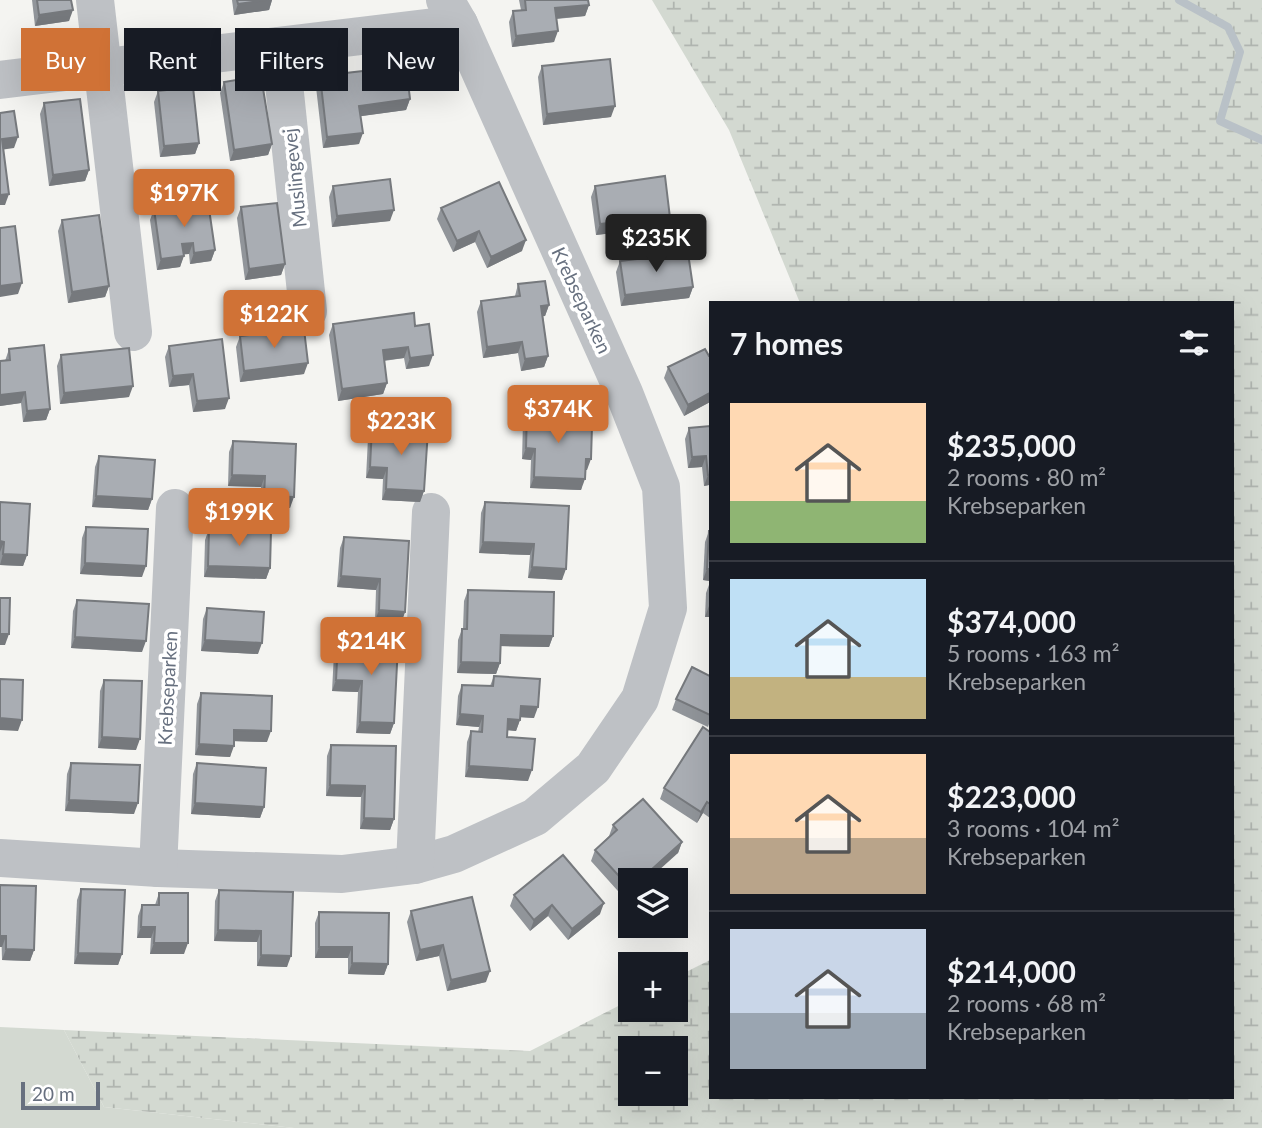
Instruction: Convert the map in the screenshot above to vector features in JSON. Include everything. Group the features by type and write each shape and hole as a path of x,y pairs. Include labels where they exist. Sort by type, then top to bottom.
{"street":[{"path":"95,0 98,28"},
{"path":"348,33 452,12"},
{"name":"Krebseparken","path":"0,858 158,868 342,874 415,865 454,854 535,817 593,768 639,699 668,608 661,487 624,393 452,12"},
{"path":"110,66 235,51"},
{"path":"0,80 21,77"},
{"path":"106,91 133,332"},
{"name":"Muslingevej","path":"285,91 308,311"},
{"name":"Krebseparken","path":"158,868 175,508"},
{"path":"415,865 432,512"}],"green space":[{"path":"652,0 1262,0 1262,1128 294,1128 104,1107 64,1030 530,1051 618,1006 618,1022 688,1022 688,971 709,960 709,1099 1234,1099 1234,301 799,301 729,130"},
{"path":"0,1027 64,1030 104,1107 294,1128 0,1128"}],"building":[{"path":"37,0 71,0 73,10 39,15"},
{"path":"237,0 266,0 238,4"},
{"path":"525,0 588,0 589,5 555,8 558,31 516,36 513,11 526,10"},
{"path":"610,59 615,106 547,114 542,66"},
{"path":"362,71 362,91 409,91 410,99 359,106 363,133 327,137 322,91 348,91 348,73"},
{"path":"235,80 235,91 263,91 272,144 234,150 224,82"},
{"path":"158,91 193,91 199,143 164,146"},
{"path":"80,99 89,170 53,175 44,103"},
{"path":"14,111 18,137 2,139 9,194 0,195 0,113"},
{"path":"665,176 670,218 654,220 656,233 627,236 625,221 600,224 595,186"},
{"path":"390,179 394,210 337,216 333,186"},
{"path":"499,182 526,240 491,257 479,231 457,241 441,208"},
{"path":"208,202 215,250 194,253 193,243 182,244 184,256 161,259 154,209"},
{"path":"277,203 285,264 249,269 241,207"},
{"path":"99,215 109,286 72,292 62,220"},
{"path":"15,226 22,283 0,286 0,228"},
{"path":"688,253 693,287 625,295 620,261"},
{"path":"545,281 549,305 541,306 548,356 525,359 522,342 487,347 481,301 520,296 518,284"},
{"path":"414,313 415,326 429,324 433,355 410,358 408,347 383,350 387,383 342,389 333,324"},
{"path":"304,329 308,363 244,371 240,336"},
{"path":"222,339 229,398 197,401 193,374 173,376 169,346"},
{"path":"44,345 50,409 27,411 25,392 0,395 0,361 10,360 9,349"},
{"path":"129,348 133,386 64,393 61,355"},
{"path":"705,349 709,356 709,394 688,405 668,367"},
{"path":"527,410 568,412 568,425 592,426 591,459 586,459 585,479 534,477 535,449 526,448"},
{"path":"709,426 709,475 706,456 692,457 689,428"},
{"path":"372,427 428,430 424,491 386,489 387,468 370,467"},
{"path":"233,441 296,444 294,497 264,496 265,476 232,475"},
{"path":"99,456 155,460 152,499 96,496"},
{"path":"0,502 30,504 27,555 3,554 4,542 0,541"},
{"path":"485,502 569,506 566,569 532,567 534,544 483,542"},
{"path":"86,527 148,529 146,566 85,563"},
{"path":"209,529 271,531 270,568 208,566"},
{"path":"709,531 709,569 707,569"},
{"path":"344,537 409,541 405,612 379,610 380,579 341,576"},
{"path":"468,590 554,592 553,636 501,635 500,663 461,662 462,629 467,629"},
{"path":"0,598 10,598 9,634 0,634"},
{"path":"77,600 149,604 146,641 75,637"},
{"path":"207,608 264,612 262,643 205,640"},
{"path":"338,642 398,645 394,723 360,722 362,681 336,680"},
{"path":"692,667 709,676 709,715 676,699"},
{"path":"494,676 540,679 538,707 521,706 520,720 508,719 507,737 535,739 532,770 469,766 471,731 482,732 483,716 460,714 462,685 493,686"},
{"path":"0,679 23,680 22,720 0,718"},
{"path":"104,680 142,681 140,739 102,737"},
{"path":"201,693 272,696 271,731 234,730 234,746 199,744"},
{"path":"703,727 709,731 709,803 707,802 701,812 664,788"},
{"path":"331,745 396,746 394,819 364,818 365,786 330,785"},
{"path":"71,763 140,765 138,803 69,800"},
{"path":"197,763 266,768 264,807 195,803"},
{"path":"643,799 682,842 653,868 618,868 618,875 595,850 617,830 613,825"},
{"path":"563,855 604,903 572,929 552,905 534,920 514,895"},
{"path":"0,885 36,886 34,950 6,949 6,936 0,936"},
{"path":"81,889 125,890 122,954 78,953"},
{"path":"219,890 293,892 291,956 261,955 261,931 218,930"},
{"path":"159,893 188,893 188,943 154,943 155,927 141,927 142,905 159,905"},
{"path":"472,897 490,971 451,980 443,945 420,950 411,911"},
{"path":"319,912 389,913 388,964 352,963 352,947 319,947"}],"waterway":[{"path":"1179,0 1228,27 1240,52 1220,121 1262,140"}]}
